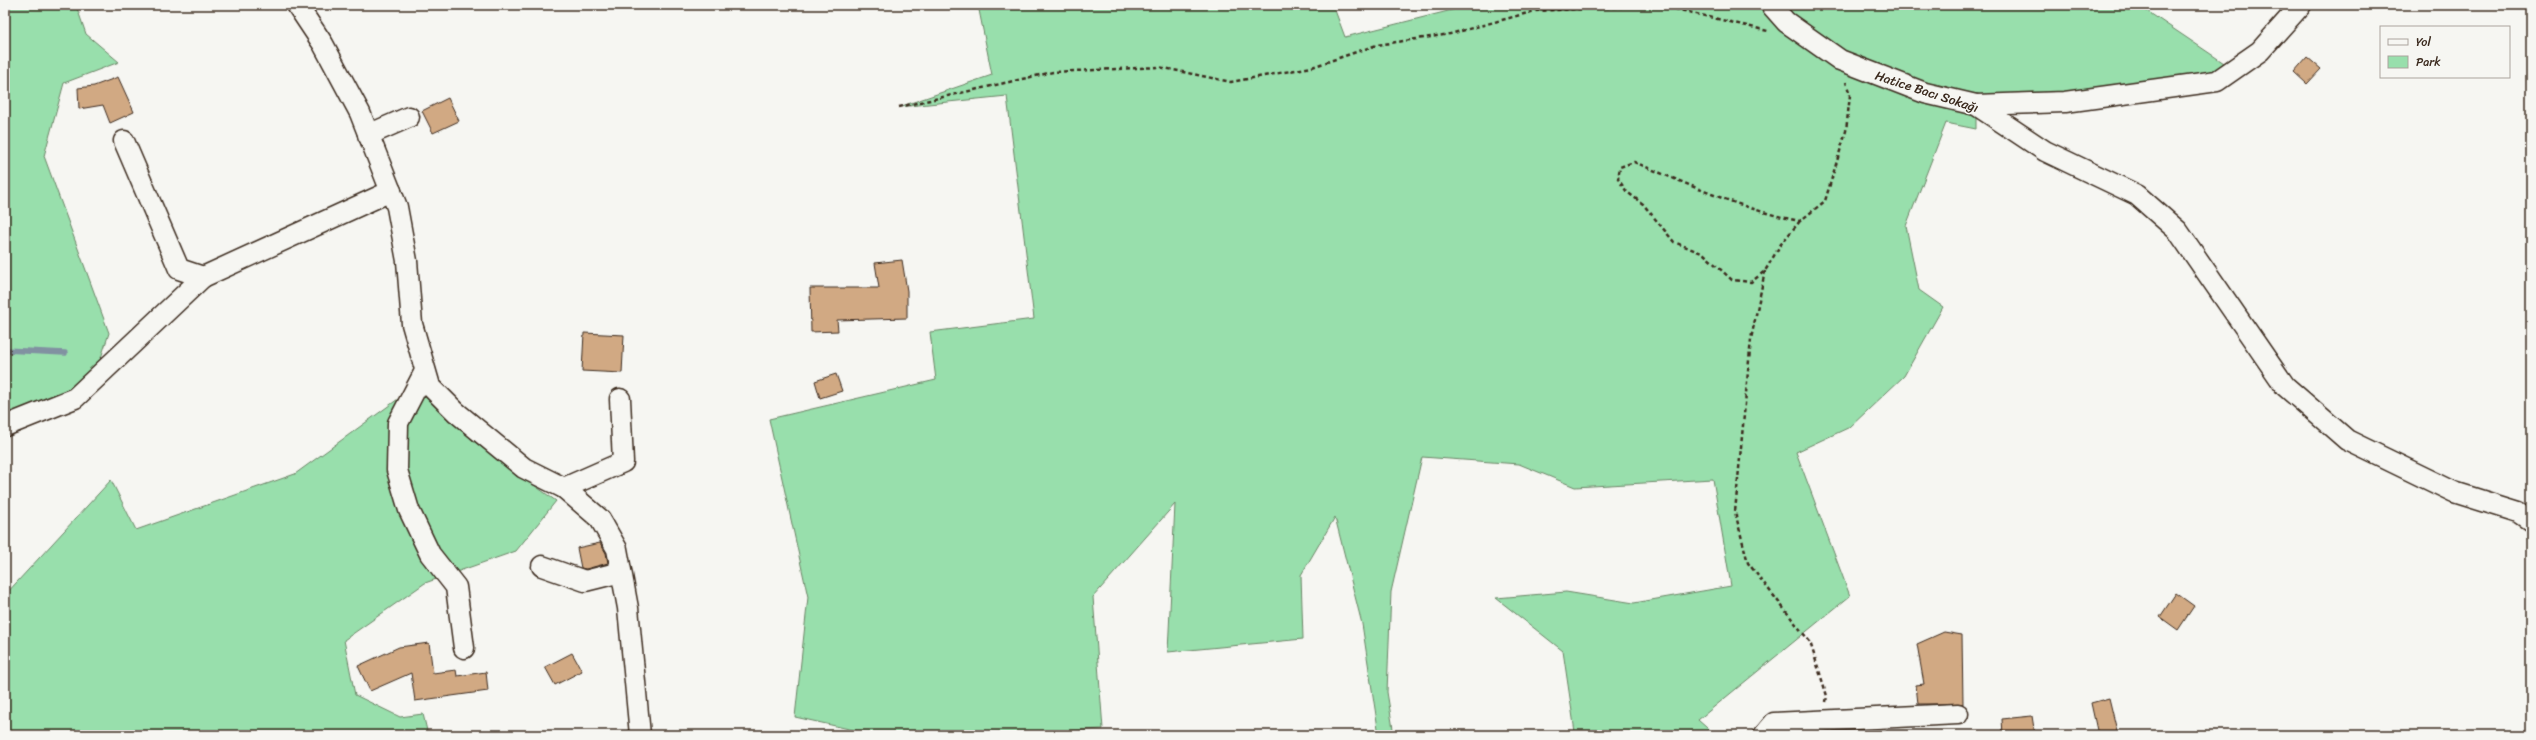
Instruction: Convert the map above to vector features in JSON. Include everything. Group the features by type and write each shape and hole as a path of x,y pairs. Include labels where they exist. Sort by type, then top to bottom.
{"street":[{"path":"297,5 323,44 360,113 397,207 407,261 412,324 430,386 456,412 524,468 564,488 600,519 617,549 628,608 640,735"},
{"name":"Hatice Bacı Sokağı","path":"1771,5 1786,22 1840,60 1925,93 1976,105 2045,151 2137,195 2178,231 2285,386 2347,440 2454,492 2518,512 2531,521"},
{"path":"1976,105 2065,102 2217,81 2260,51 2301,5"},
{"path":"368,135 409,117"},
{"path":"124,141 180,269 203,277"},
{"path":"5,426 75,398 203,277 390,191"},
{"path":"426,371 398,424 397,470 409,510 430,554 456,587 464,648"},
{"path":"564,488 623,462 620,399"},
{"path":"542,566 585,581 621,572"},
{"path":"1764,735 1774,723 1958,714"}],"path":[{"path":"899,107 1053,72 1159,67 1231,82 1312,67 1377,45 1450,34 1535,11 1659,5 1716,17 1775,33"},
{"path":"1824,720 1827,696 1810,642 1748,563 1735,512 1751,339 1765,271 1781,244 1800,221 1825,201 1846,131 1850,95 1840,60"},
{"path":"1765,271 1751,282 1732,280 1704,254 1674,242 1643,204 1627,192 1618,179 1620,167 1634,162 1719,196 1778,217 1800,221"}],"green space":[{"path":"5,5 76,5 86,34 119,62 64,83 44,156 109,333 100,361 71,390 5,416"},
{"path":"978,5 1333,5 1345,37 1472,5 1759,5 1778,26 1853,76 1927,102 1976,115 1976,129 1946,123 1906,226 1919,290 1943,307 1904,376 1850,427 1796,452 1850,596 1698,720 1715,735 1570,735 1575,732 1563,651 1496,598 1566,592 1634,603 1731,586 1713,479 1575,487 1519,464 1422,457 1391,592 1387,692 1394,735 1379,735 1362,624 1335,517 1301,575 1303,639 1168,652 1175,504 1093,597 1103,729 997,735 876,735 795,717 808,597 769,419 936,380 930,332 1034,319 1007,96 899,107 992,75"},
{"path":"1779,5 2138,5 2227,65 2215,76 2062,95 1975,99 1928,88 1843,54"},
{"path":"2434,5 2531,5 2531,9"},
{"path":"420,383 472,440 556,501 516,551 425,583 344,640 355,695 400,717 423,714 428,735 5,735 5,595 111,480 136,530 295,474"}],"building":[{"path":"2307,57 2321,69 2307,84 2294,72"},
{"path":"118,77 134,112 110,123 103,105 79,109 78,88 94,86"},
{"path":"448,98 459,121 433,133 422,111"},
{"path":"902,260 907,291 907,318 837,320 838,331 811,332 810,288 879,288 875,263"},
{"path":"584,333 624,335 622,373 582,371"},
{"path":"836,374 842,391 820,398 815,381"},
{"path":"600,543 606,553 608,563 586,569 581,568 577,548"},
{"path":"2176,593 2194,606 2178,630 2160,617"},
{"path":"1944,632 1962,635 1963,704 1918,704 1916,685 1924,684 1917,644"},
{"path":"429,643 433,673 456,670 457,676 486,672 488,691 415,701 411,673 370,691 358,666 399,647"},
{"path":"572,653 582,671 555,685 545,667"},
{"path":"2109,698 2118,735 2098,735 2091,703"},
{"path":"2032,716 2035,735 2003,735 2002,719"}],"waterway":[{"path":"5,350 65,353"}]}
